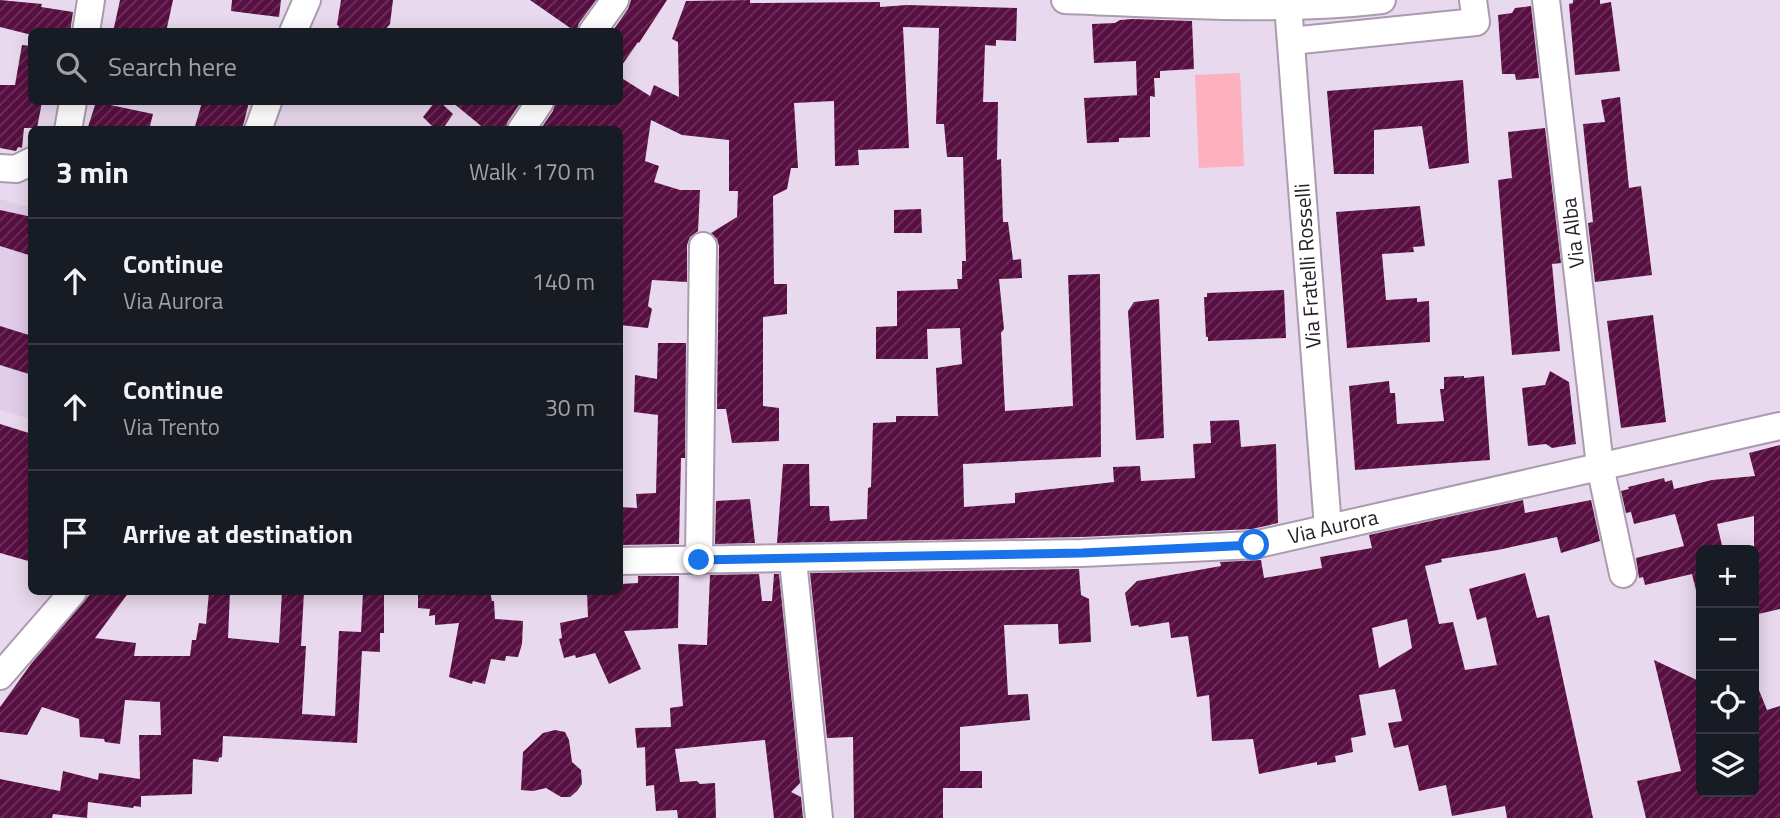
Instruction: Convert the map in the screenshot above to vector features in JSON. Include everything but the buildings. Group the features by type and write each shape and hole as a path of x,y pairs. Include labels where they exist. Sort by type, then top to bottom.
{"street":[{"path":"295,28 307,0"},
{"path":"595,28 615,0"},
{"path":"1065,0 1288,5 1382,0"},
{"path":"1291,41 1476,22 1474,0"},
{"name":"Via Alba","path":"1546,0 1600,466 1623,574"},
{"path":"84,1 86,28"},
{"name":"Via Fratelli Rosselli","path":"1288,5 1328,528"},
{"path":"69,126 72,105"},
{"path":"259,126 267,105"},
{"path":"524,126 538,105"},
{"path":"0,168 16,169 28,163"},
{"path":"699,560 703,246"},
{"name":"Via Aurora","path":"623,561 793,560 1254,545 1780,426"},
{"path":"793,560 819,818"},
{"path":"0,677 70,595"}],"shaded area":[{"path":"1240,73 1244,166 1199,168 1195,75"},
{"path":"0,199 28,207 28,418 0,410"}],"route":[{"path":"699,560 1082,553 1254,545"}]}
